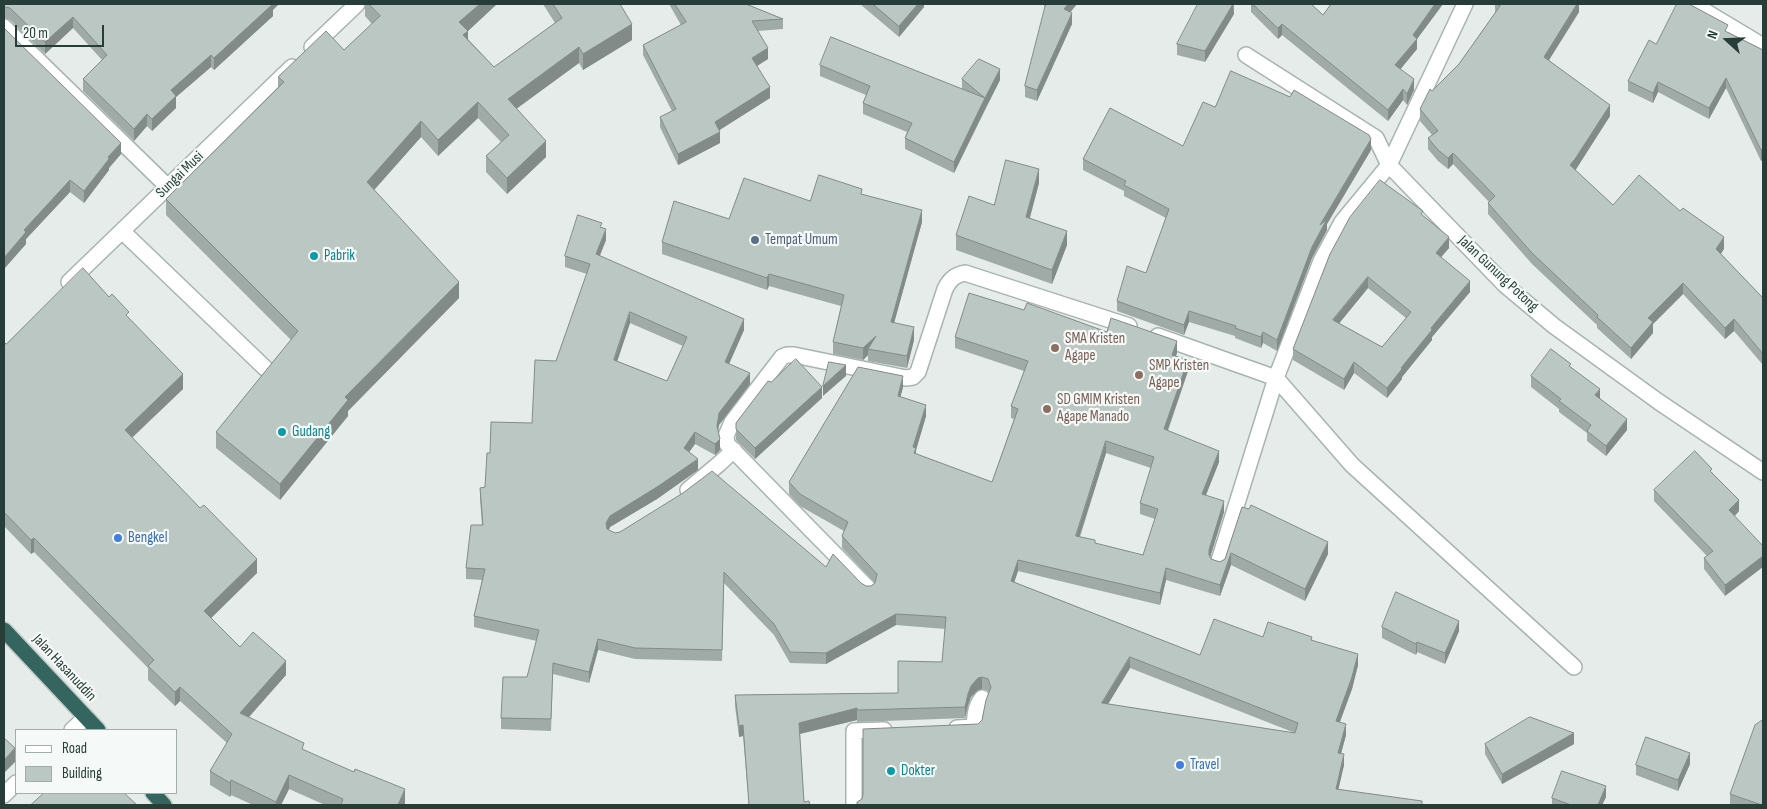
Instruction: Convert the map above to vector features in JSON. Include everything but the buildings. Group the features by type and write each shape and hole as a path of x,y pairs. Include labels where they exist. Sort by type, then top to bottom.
{"highway":[{"name":"Jalan Hasanuddin","path":"4,630 97,729"},
{"path":"154,794 164,805"}],"street":[{"name":"Sungai Musi","path":"59,292 357,4"},
{"path":"1218,564 1276,378 1321,261 1342,222 1389,165 1465,4"},
{"path":"1693,4 1763,46"},
{"path":"4,27 168,187"},
{"name":"Jalan Gunung Potong","path":"1246,55 1376,138 1389,165 1506,285 1554,326 1659,402 1763,472"},
{"path":"122,231 265,368"},
{"path":"868,588 728,444 727,430 782,357 787,355 906,378 913,377 922,364 944,288 957,275 965,273 1099,315 1276,378 1352,465 1574,667"},
{"path":"678,497 720,464 734,450"},
{"path":"943,728 974,727 975,711 977,704 982,698"},
{"path":"73,729 86,717"},
{"path":"854,805 854,731 894,730"},
{"path":"4,795 15,784"}],"place":[{"name":"Tempat Umum","path":"755,240"},
{"name":"Pabrik","path":"314,256"},
{"name":"SMA Kristen Agape","path":"1055,348"},
{"name":"SMP Kristen Agape","path":"1139,375"},
{"name":"SD GMIM Kristen Agape Manado","path":"1047,409"},
{"name":"Gudang","path":"282,432"},
{"name":"Bengkel","path":"118,538"},
{"name":"Travel","path":"1180,765"},
{"name":"Dokter","path":"891,771"}]}
